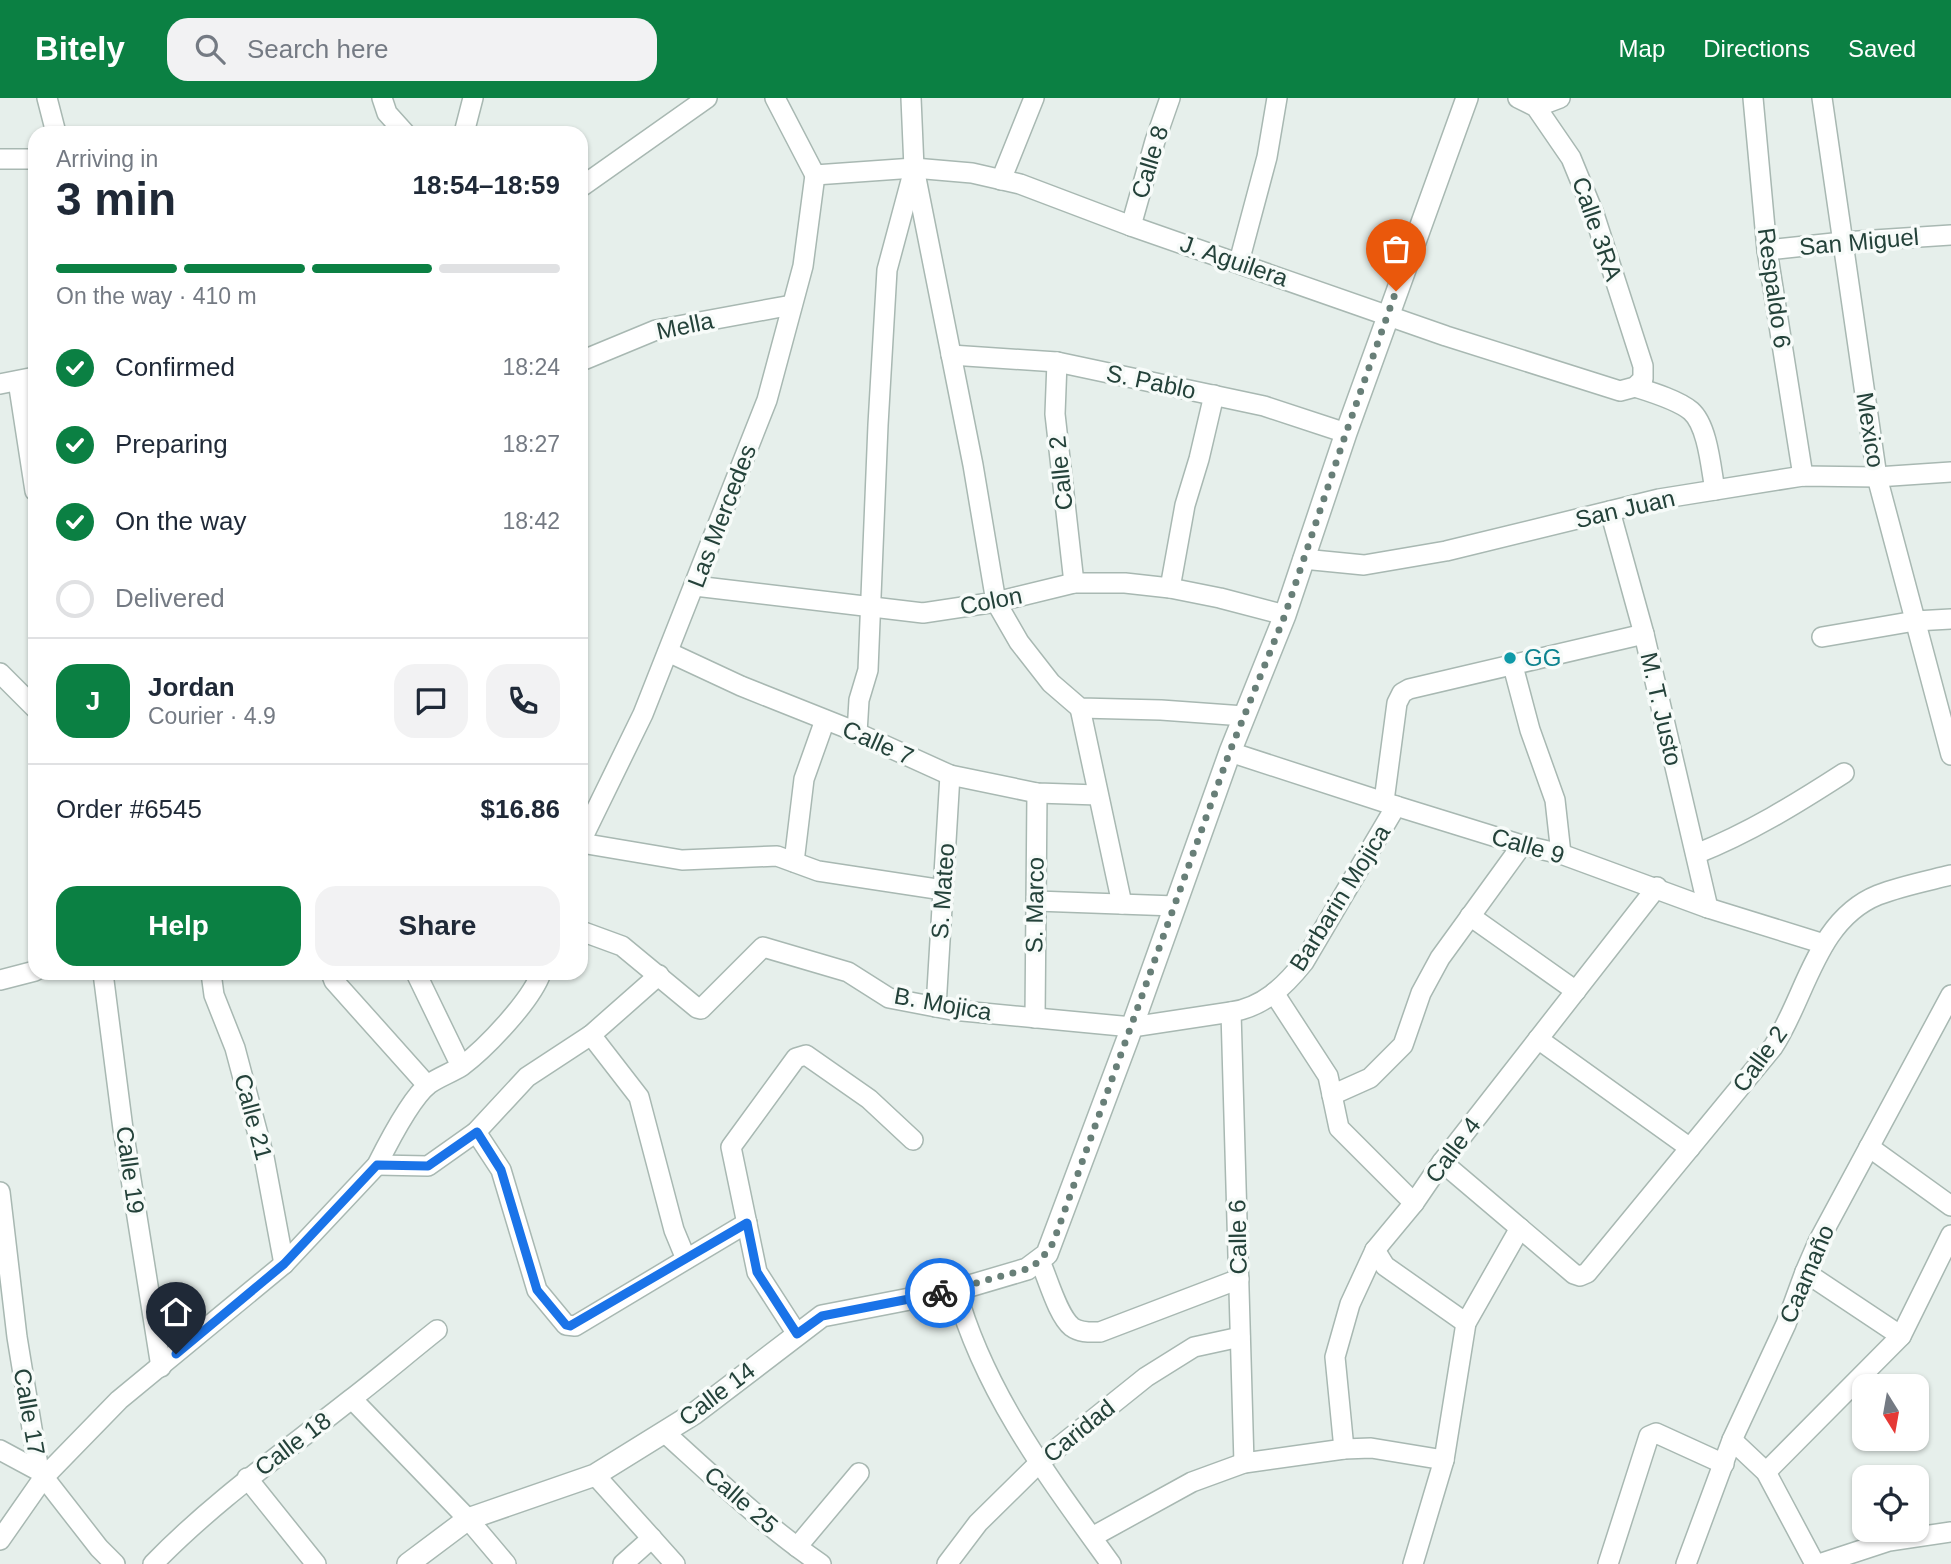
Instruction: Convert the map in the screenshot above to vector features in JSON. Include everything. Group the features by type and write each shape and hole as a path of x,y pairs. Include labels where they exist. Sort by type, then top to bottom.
{"street":[{"path":"47,98 54,126"},
{"path":"382,98 387,113 399,126"},
{"path":"466,126 473,98"},
{"path":"588,182 706,98"},
{"path":"775,98 815,175"},
{"path":"911,98 914,168 996,602 1018,642 1051,683 1080,708 1122,904"},
{"path":"1001,180 1034,98"},
{"name":"Calle 8","path":"1131,226 1170,98"},
{"path":"1239,262 1267,157 1277,98"},
{"path":"1239,1279 1100,1332 1087,1332 1074,1329 1063,1317 1040,1261 1053,1243 1230,751 1285,615 1387,315 1467,98"},
{"path":"1527,102 1560,98"},
{"name":"Respaldo 6","path":"1753,98 1767,250 1803,476"},
{"name":"Mexico","path":"1822,98 1877,477 1951,755"},
{"name":"Calle 3RA","path":"1527,102 1571,158 1594,214 1643,366 1639,383"},
{"path":"0,159 28,159"},
{"path":"857,733 859,700 868,670 887,270 914,168"},
{"name":"J. Aguilera","path":"815,175 914,168 972,173 1020,184 1446,337 1620,391 1639,383 1692,412 1704,436 1714,490"},
{"name":"Las Mercedes","path":"588,828 643,714 767,400 803,266 815,175"},
{"name":"San Miguel","path":"1767,250 1951,235"},
{"name":"Mella","path":"588,358 656,330 792,305"},
{"name":"S. Pablo","path":"951,355 1057,362 1265,406 1346,433"},
{"name":"Calle 2","path":"1057,362 1055,414 1074,583"},
{"path":"18,381 28,446"},
{"path":"1170,588 1185,505 1214,395"},
{"name":"San Juan","path":"1303,559 1364,565 1446,551 1659,499 1803,476 1877,477 1951,472"},
{"name":"M. T. Justo","path":"1610,511 1644,634 1708,908"},
{"name":"Colon","path":"695,586 923,613 996,602 1074,583 1125,583 1170,588 1285,615"},
{"path":"1822,637 1915,621 1951,620"},
{"path":"1390,804 1397,704 1402,693 1409,689 1513,667 1644,634"},
{"name":"Calle 7","path":"668,652 950,775 1037,793 1098,795"},
{"path":"1513,667 1530,730 1555,800 1561,855"},
{"path":"0,673 28,701"},
{"path":"1080,708 1244,716"},
{"path":"794,862 804,779 825,720"},
{"name":"Calle 9","path":"1230,751 1390,804 1561,855 1657,887 1708,908 1824,944"},
{"path":"1696,854 1730,841 1780,814 1844,773"},
{"name":"S. Mateo","path":"936,1007 950,775"},
{"name":"S. Marco","path":"1035,1017 1037,793"},
{"name":"Barbarin Mojica","path":"1238,1011 1261,1003 1286,984 1304,962 1390,804"},
{"path":"588,843 682,860 777,856 818,871 943,890"},
{"path":"1332,1095 1370,1078 1403,1045 1421,993 1440,958 1522,845"},
{"name":"Calle 2","path":"1520,1228 1574,1274 1580,1276 1587,1273 1773,1047 1785,1030 1824,944 1843,919 1876,896 1951,875"},
{"name":"Calle 4","path":"1344,1449 1335,1357 1350,1304 1375,1250 1657,887"},
{"path":"1036,901 1175,906"},
{"path":"1470,916 1576,991"},
{"path":"377,1165 428,1166 477,1132 527,1077 591,1035 659,975 622,946 588,934"},
{"name":"B. Mojica","path":"659,975 701,1009 763,947 848,972 889,998 936,1007 1132,1027 1238,1011"},
{"path":"0,980 28,973"},
{"name":"Calle 19","path":"104,980 127,1153 161,1367"},
{"name":"Calle 21","path":"212,980 214,995 235,1048 264,1157 284,1264"},
{"path":"334,980 427,1085"},
{"path":"419,980 461,1066"},
{"path":"0,1540 41,1474 119,1401 284,1264 377,1165 386,1146 427,1085 461,1066 488,1043 536,988 539,980"},
{"path":"1274,993 1328,1076 1339,1128 1414,1203"},
{"name":"Caamaño","path":"1686,1564 1732,1440 1788,1319 1805,1272 1951,995"},
{"name":"Calle 6","path":"1238,1011 1239,1279 1244,1463"},
{"path":"591,1035 639,1097 674,1230 686,1259"},
{"path":"1538,1039 1690,1148"},
{"path":"797,1334 757,1272 731,1147 796,1058 801,1055 806,1055 869,1099 913,1140"},
{"path":"477,1132 501,1170 537,1290 566,1325 575,1325 747,1223"},
{"path":"1869,1147 1951,1206"},
{"path":"1413,1564 1444,1460 1466,1323 1520,1228 1442,1162"},
{"name":"Calle 17","path":"0,1192 17,1337 41,1474 99,1548 115,1564"},
{"path":"1766,1472 1901,1336 1951,1235"},
{"path":"1375,1250 1385,1266 1466,1323"},
{"name":"Calle 14","path":"408,1564 468,1519 595,1475 695,1413 822,1316 956,1290 1027,1269 1040,1261"},
{"path":"1805,1272 1901,1336"},
{"path":"956,1290 963,1316 996,1394 1111,1564"},
{"name":"Calle 18","path":"153,1564 180,1536 247,1478 438,1330"},
{"name":"Caridad","path":"947,1564 978,1523 1040,1462 1155,1371 1194,1347 1240,1337"},
{"path":"352,1399 468,1519 506,1564"},
{"name":"Calle 25","path":"664,1432 730,1492 797,1548 821,1564"},
{"path":"1608,1564 1649,1436 1656,1433 1724,1464"},
{"path":"1732,1440 1766,1472 1817,1564 1889,1541 1951,1532"},
{"path":"1092,1537 1192,1482 1244,1463 1344,1449 1371,1448 1444,1460"},
{"path":"0,1450 41,1474"},
{"path":"797,1548 859,1474"},
{"path":"595,1475 675,1564"},
{"path":"247,1478 316,1564"},
{"path":"623,1564 652,1538"}],"way so far":[{"path":"940,1293 1027,1269 1047,1254 1053,1243 1230,751 1285,615 1396,291"}],"place":[{"name":"GG","path":"1510,658"}],"route":[{"path":"176,1354 284,1264 377,1165 428,1166 477,1132 501,1170 537,1290 566,1325 575,1325 747,1223 757,1272 797,1334 822,1316 940,1293"}]}
